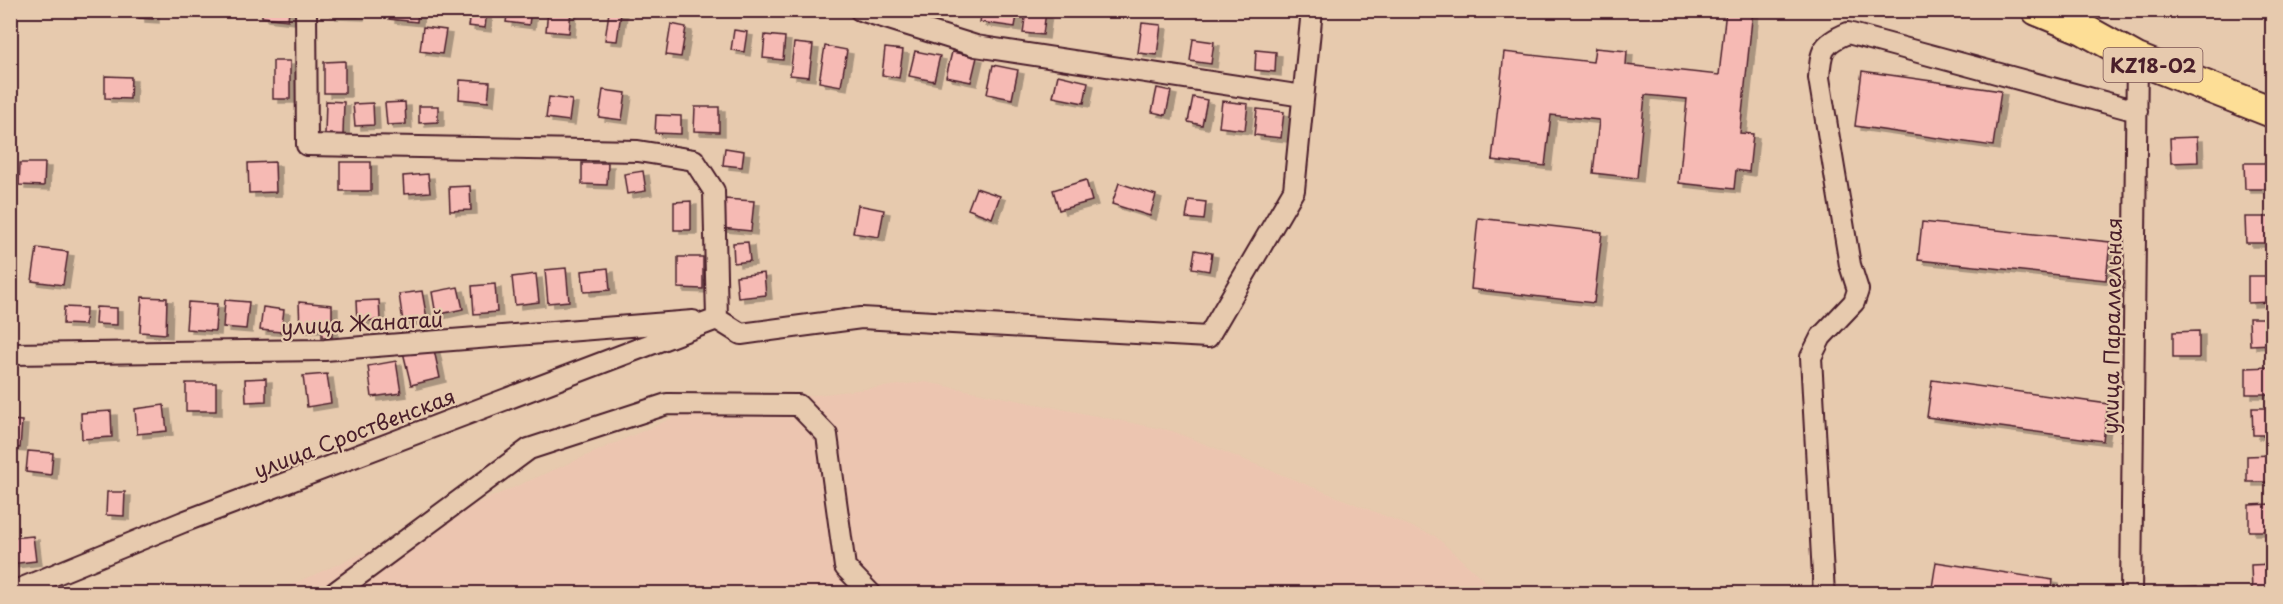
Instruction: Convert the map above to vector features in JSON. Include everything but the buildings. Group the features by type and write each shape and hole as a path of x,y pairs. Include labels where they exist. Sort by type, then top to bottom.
{"highway":[{"name":"KZ18-02","path":"2037,10 2086,20 2137,58 2272,112"}],"street":[{"path":"306,10 307,145 638,150 694,160 714,191 717,320 741,334 861,318 1208,337 1294,190 1312,10"},
{"path":"861,10 976,46 1303,96"},
{"path":"1824,594 1811,357 1821,337 1854,302 1858,290 1850,265 1819,78 1821,51 1833,39 1848,33 2136,111"},
{"name":"улица Параллельная","path":"2131,594 2137,58"},
{"name":"улица Жанатай","path":"10,354 325,350 717,320"},
{"name":"улица Сроственская","path":"10,592 195,518 717,320"},
{"path":"333,594 529,449 667,404 798,405 827,435 845,567 871,594"}],"shaded area":[{"path":"925,382 1172,431 1435,536 1498,593 270,594 691,410"}]}
